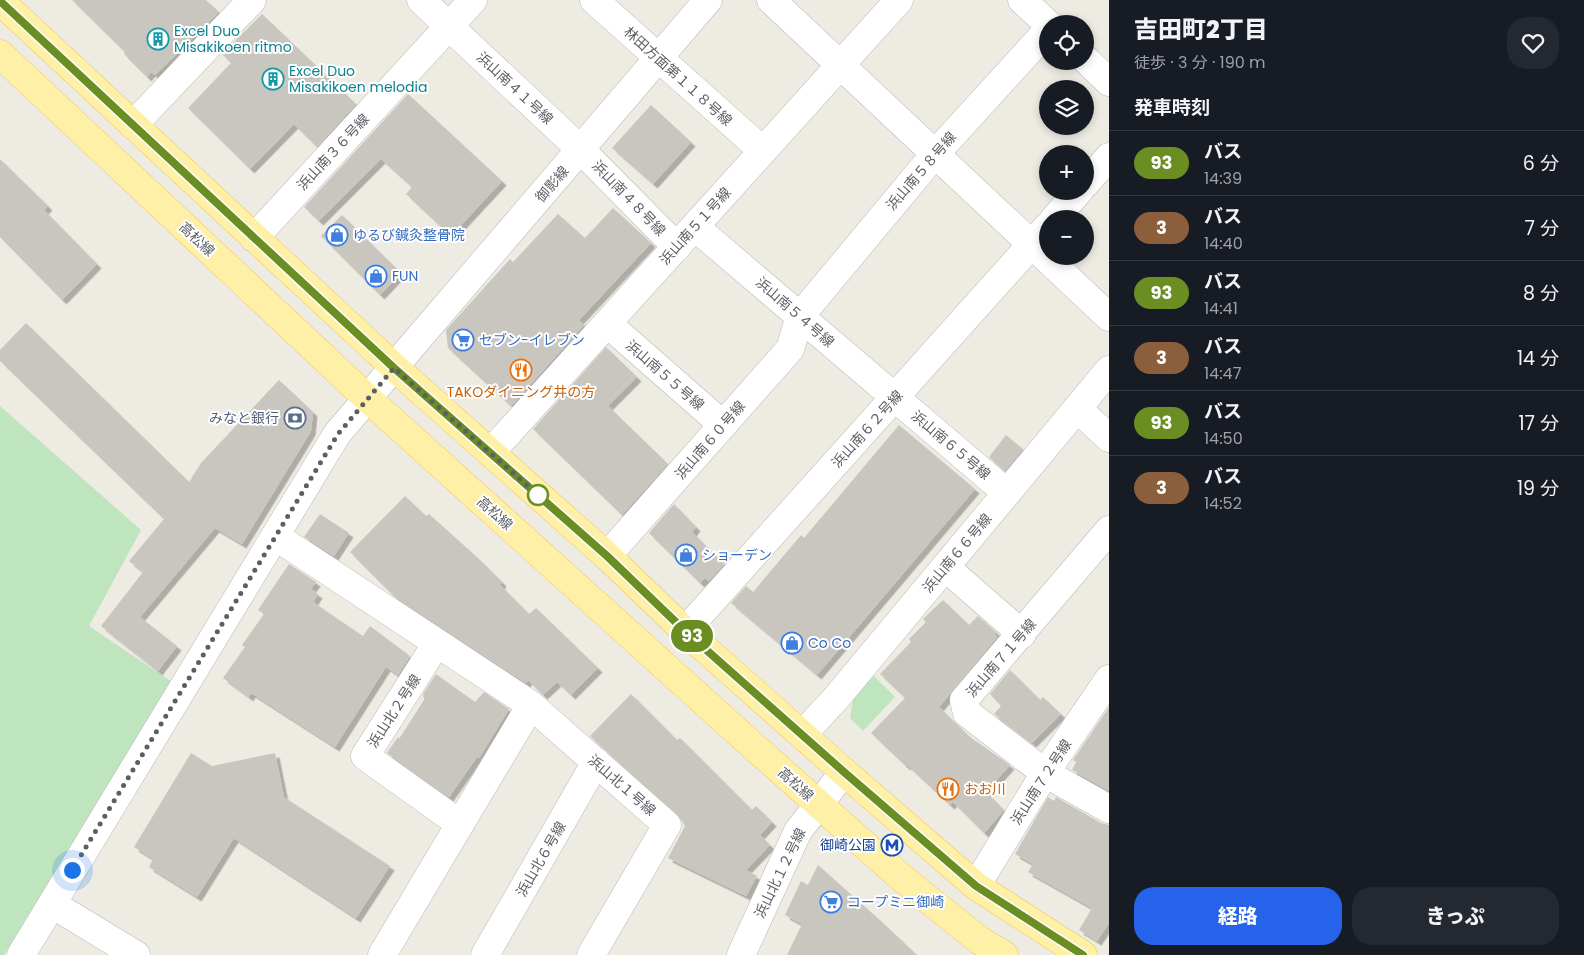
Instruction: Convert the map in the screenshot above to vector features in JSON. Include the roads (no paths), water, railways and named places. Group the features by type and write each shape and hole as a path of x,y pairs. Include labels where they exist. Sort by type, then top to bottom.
{"main road":[{"path":"2,1 394,368 607,556 685,631 844,772 976,886 1083,955"},
{"name":"高松線","path":"0,54 367,398 903,879 974,947 1004,955"}],"street":[{"path":"133,125 252,0"},
{"name":"浜山南４１号線","path":"421,0 582,150"},
{"name":"浜山南３６号線","path":"254,238 473,0"},
{"name":"林田方面第１１８号線","path":"594,0 762,151"},
{"name":"御影線","path":"21,955 338,434 659,60 708,0"},
{"path":"771,0 935,154 1039,235"},
{"name":"浜山南５１号線","path":"491,452 899,0"},
{"path":"1022,0 1039,16"},
{"name":"浜山南５８号線","path":"800,316 935,154 1039,40"},
{"path":"1094,68 1109,82"},
{"name":"浜山南４８号線","path":"582,150 677,247"},
{"path":"1094,174 1109,157"},
{"path":"1062,210 1071,200"},
{"name":"浜山南５４号線","path":"695,227 895,397"},
{"name":"浜山南６２号線","path":"685,631 1039,235"},
{"path":"1065,265 1109,317"},
{"name":"浜山南６０号線","path":"607,556 790,349 800,316"},
{"name":"浜山南５５号線","path":"608,324 723,426"},
{"name":"浜山南６６号線","path":"803,734 837,697 1109,370"},
{"name":"浜山南６５号線","path":"895,397 1007,493"},
{"path":"1077,408 1109,438"},
{"name":"浜山南７１号線","path":"1045,773 967,713 964,700 1109,530"},
{"name":"浜山北１号線","path":"275,536 531,705 667,825 591,955"},
{"path":"945,567 1022,634"},
{"name":"浜山北２号線","path":"437,643 365,756 460,824"},
{"name":"浜山南７２号線","path":"976,886 1045,773 1106,691"},
{"path":"382,955 531,705"},
{"name":"浜山北６号線","path":"485,955 596,762"},
{"name":"浜山北１２号線","path":"741,955 798,831 844,772"},
{"path":"1045,773 1109,809"},
{"path":"52,904 136,955"}],"place":[{"name":"Excel Duo Misakikoen ritmo","path":"158,39"},
{"name":"Excel Duo Misakikoen melodia","path":"273,79"},
{"name":"ゆるび鍼灸整骨院","path":"337,235"},
{"name":"FUN","path":"376,276"},
{"name":"セブン-イレブン","path":"463,340"},
{"name":"TAKOダイニング井の方","path":"521,370"},
{"name":"みなと銀行","path":"295,418"},
{"name":"ショーデン","path":"686,555"},
{"name":"Co Co","path":"792,643"},
{"name":"おお川","path":"948,789"},
{"name":"御崎公園","path":"892,845"},
{"name":"コープミニ御崎","path":"831,902"}]}
